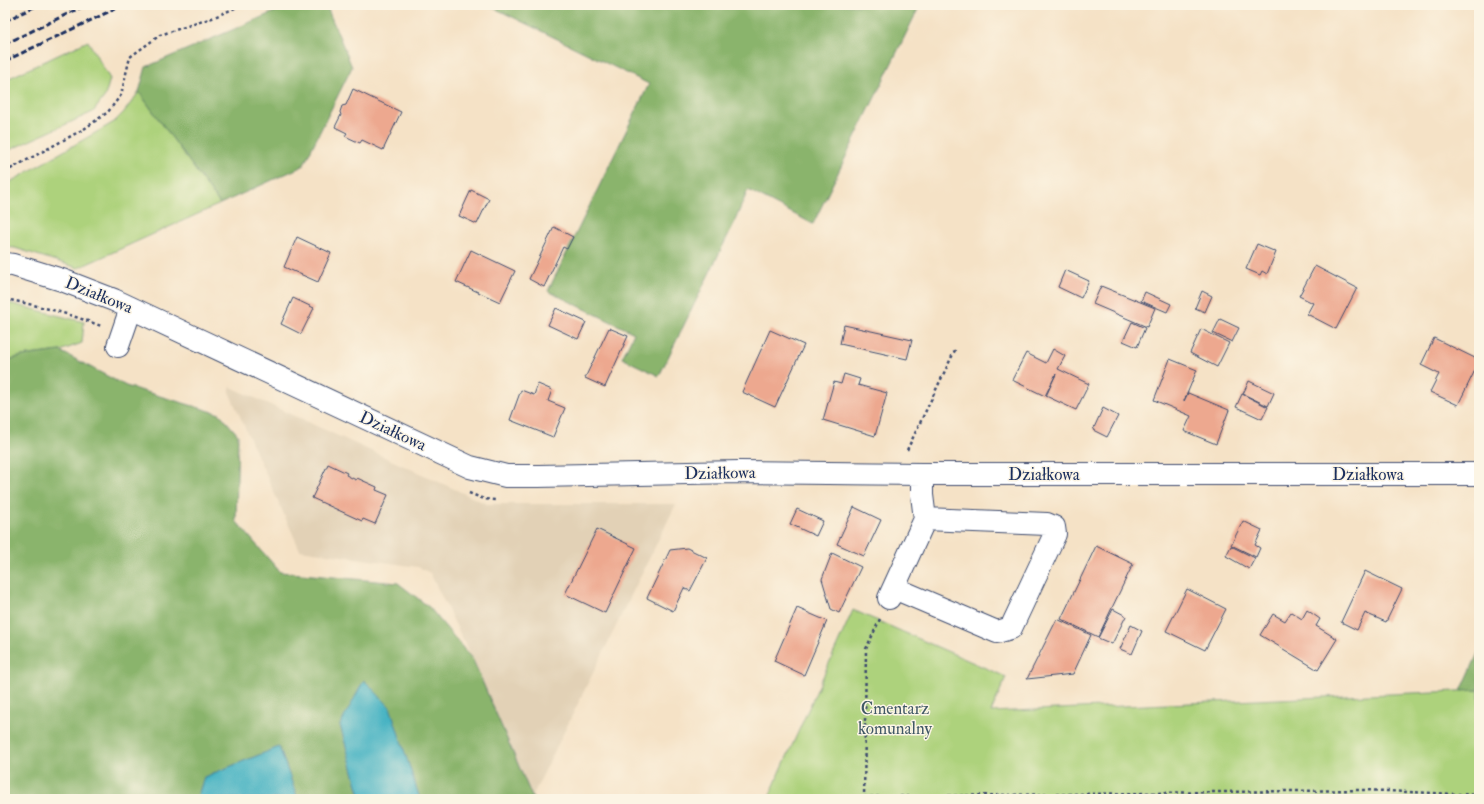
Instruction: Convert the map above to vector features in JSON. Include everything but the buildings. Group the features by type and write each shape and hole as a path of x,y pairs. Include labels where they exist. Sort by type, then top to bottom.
{"street":[{"name":"Działkowa","path":"5,264 62,280 131,308 470,467 506,476 739,472 896,474 1479,474"},
{"path":"118,346 131,308"},
{"path":"922,474 922,495 925,519 891,593 997,632 1011,628 1055,534 1054,527 1046,524 925,519"}],"path":[{"path":"5,172 84,129 108,112 122,95 130,57 160,35 212,18 242,5"},
{"path":"896,474 956,348"},
{"path":"891,593 866,649 864,798 1363,790 1479,795"}],"shaded area":[{"path":"231,387 487,504 676,504 532,797 473,660 430,573 418,567 300,550 229,392"}],"green space":[{"path":"290,5 326,5 352,67 303,166 220,204 139,92 146,67"},
{"path":"488,5 920,5 813,224 748,190 734,223 659,376 622,358 634,333 548,291 649,84"},
{"path":"88,41 110,79 105,96 93,112 5,152 5,80"},
{"path":"139,92 220,204 78,268 15,248 5,247 5,185 114,122 124,112"},
{"path":"5,302 84,322 82,343 60,351 22,356 5,361"},
{"path":"60,351 126,386 220,414 238,435 236,521 280,572 398,583 429,607 473,660 533,799 420,799 390,708 340,725 361,799 298,799 279,747 204,777 197,799 5,799 5,361 22,356"},
{"name":"Cmentarz komunalny","path":"853,610 1006,677 991,712 1479,690 1479,799 768,799"},
{"path":"1479,651 1479,690 1461,691"}],"water":[{"path":"364,680 390,707 420,799 361,799 340,725"},
{"path":"279,747 298,799 197,799 204,777"}],"railway":[{"path":"5,21 38,5"},
{"path":"5,44 86,5"},
{"path":"5,61 123,5"}]}
